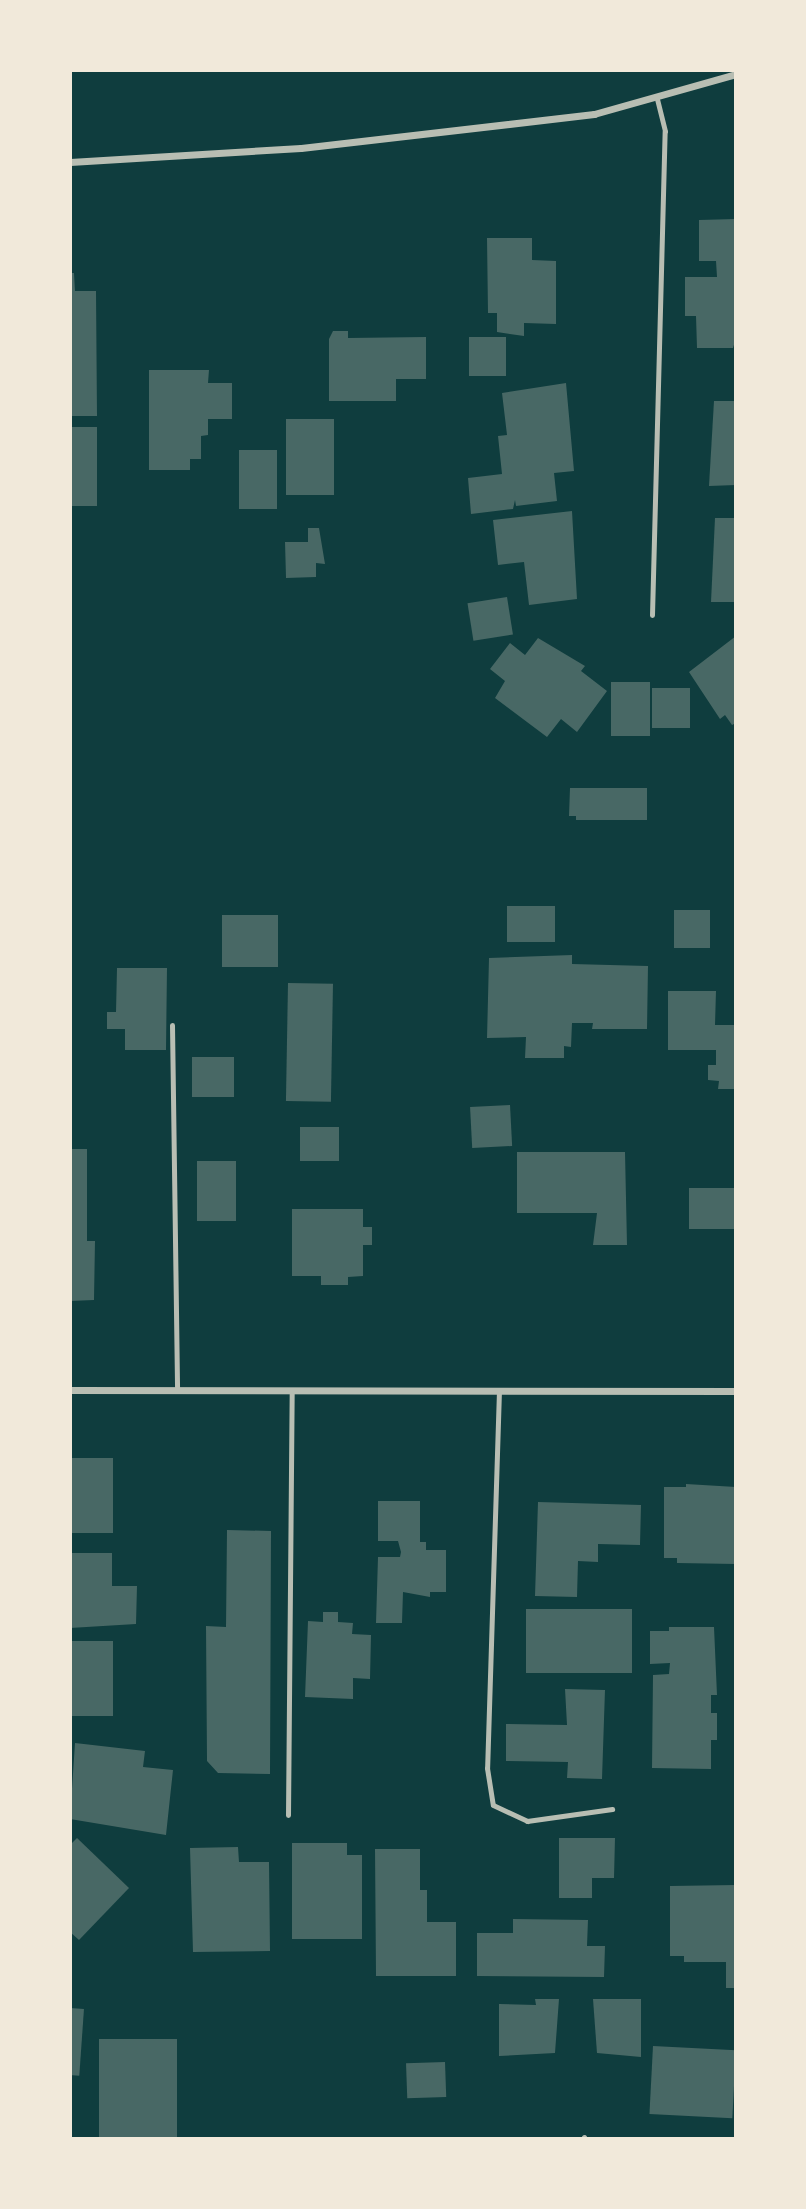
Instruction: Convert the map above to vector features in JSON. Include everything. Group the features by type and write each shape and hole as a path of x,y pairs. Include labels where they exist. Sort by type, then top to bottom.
{"street":[{"path":"70,162 301,148 458,132 594,114 736,74"},
{"path":"70,1390 736,1391"}],"lane":[{"path":"652,615 665,131 657,98"},
{"path":"172,1025 177,1390"},
{"path":"288,1815 292,1390"},
{"path":"499,1390 487,1768 493,1805 527,1821 611,1809"}],"building":[{"path":"736,219 736,338 733,348 697,348 696,316 685,316 685,277 717,277 716,261 699,261 699,220"},
{"path":"487,238 532,238 532,260 556,261 556,324 524,323 524,336 497,332 497,313 488,313"},
{"path":"70,273 74,273 75,291 96,291 97,416 70,416"},
{"path":"333,331 348,331 348,338 426,337 426,379 396,379 396,401 329,401 329,339"},
{"path":"469,337 506,337 506,376 469,376"},
{"path":"149,370 209,370 208,383 232,383 232,419 208,419 208,435 201,436 201,459 190,459 190,470 149,470"},
{"path":"566,383 574,471 554,473 557,501 516,506 515,500 513,509 471,514 468,478 502,474 498,436 507,435 502,393"},
{"path":"714,401 736,401 736,485 709,486"},
{"path":"286,419 334,419 334,495 286,495"},
{"path":"70,427 97,427 97,506 70,506"},
{"path":"239,450 277,450 277,509 239,509"},
{"path":"572,511 577,599 529,605 524,562 498,565 493,520"},
{"path":"715,518 736,518 736,602 711,602"},
{"path":"308,528 319,528 325,564 316,563 316,577 286,578 285,542 308,542"},
{"path":"507,597 513,635 473,641 467,603"},
{"path":"736,636 736,723 732,725 725,715 720,719 689,672"},
{"path":"538,638 585,666 581,671 607,691 577,732 561,719 547,737 495,698 505,681 490,669 510,643 525,655"},
{"path":"611,682 650,682 650,736 611,736"},
{"path":"652,688 690,688 690,728 652,728"},
{"path":"570,788 647,788 647,820 576,820 576,816 569,816"},
{"path":"507,906 555,906 555,942 507,942"},
{"path":"674,910 710,910 710,948 674,948"},
{"path":"222,915 278,915 278,967 222,967"},
{"path":"572,955 572,964 648,966 647,1029 592,1029 593,1023 572,1023 571,1047 564,1046 564,1058 525,1058 526,1037 487,1038 489,958"},
{"path":"117,968 167,968 166,1050 125,1050 125,1029 107,1029 107,1012 116,1012"},
{"path":"288,983 333,984 331,1102 286,1101"},
{"path":"668,991 716,991 715,1025 734,1025 735,1089 718,1089 719,1081 708,1080 708,1065 716,1065 716,1050 668,1050"},
{"path":"192,1057 234,1057 234,1097 192,1097"},
{"path":"510,1105 512,1146 472,1148 470,1107"},
{"path":"300,1127 339,1127 339,1161 300,1161"},
{"path":"70,1149 87,1149 87,1241 95,1241 94,1300 70,1301"},
{"path":"517,1152 625,1152 627,1245 593,1245 597,1213 517,1213"},
{"path":"197,1161 236,1161 236,1221 197,1221"},
{"path":"689,1188 736,1188 736,1229 689,1229"},
{"path":"292,1209 363,1209 363,1227 372,1227 372,1245 363,1245 363,1276 348,1277 348,1285 321,1285 321,1276 292,1276"},
{"path":"70,1458 113,1458 113,1533 70,1533"},
{"path":"686,1484 736,1487 736,1564 677,1563 677,1558 664,1558 664,1487 686,1487"},
{"path":"378,1501 420,1501 420,1542 426,1542 426,1550 446,1550 446,1592 430,1592 430,1597 403,1592 402,1623 376,1623 378,1557 400,1557 401,1552 398,1541 378,1541"},
{"path":"538,1502 641,1505 640,1545 598,1544 598,1562 578,1561 577,1597 535,1596"},
{"path":"227,1530 271,1531 270,1774 218,1773 207,1761 206,1626 226,1627"},
{"path":"70,1553 112,1553 112,1586 137,1586 136,1624 70,1628"},
{"path":"526,1609 632,1609 632,1673 526,1673"},
{"path":"323,1612 338,1612 338,1622 353,1623 352,1634 371,1635 370,1679 353,1678 353,1699 305,1697 308,1621 323,1622"},
{"path":"669,1627 714,1627 717,1695 711,1695 711,1713 717,1713 717,1740 711,1740 711,1769 652,1768 653,1675 669,1674 670,1663 650,1664 650,1631 669,1631"},
{"path":"70,1641 113,1641 113,1716 70,1716"},
{"path":"565,1689 605,1690 602,1779 567,1778 568,1762 506,1761 506,1724 567,1725"},
{"path":"75,1743 145,1751 143,1767 173,1770 166,1835 70,1819"},
{"path":"77,1838 129,1888 79,1940 70,1932 70,1845"},
{"path":"559,1838 615,1838 614,1878 592,1878 592,1898 559,1898"},
{"path":"292,1843 347,1843 347,1855 362,1855 362,1939 292,1939"},
{"path":"238,1847 239,1862 269,1862 270,1951 193,1952 190,1848"},
{"path":"375,1849 420,1849 420,1890 427,1890 427,1922 456,1922 456,1976 376,1976"},
{"path":"736,1885 736,1988 726,1988 726,1962 684,1962 684,1956 670,1956 670,1886"},
{"path":"513,1919 588,1920 587,1946 605,1946 604,1977 477,1976 477,1933 513,1933"},
{"path":"535,1999 559,1999 555,2053 499,2056 499,2004 536,2005"},
{"path":"593,1999 641,1999 641,2057 597,2053"},
{"path":"70,2008 84,2009 79,2076 70,2075"},
{"path":"99,2039 177,2039 177,2139 99,2139"},
{"path":"653,2046 736,2050 732,2118 649,2114"},
{"path":"445,2062 446,2097 407,2098 406,2063"}]}
